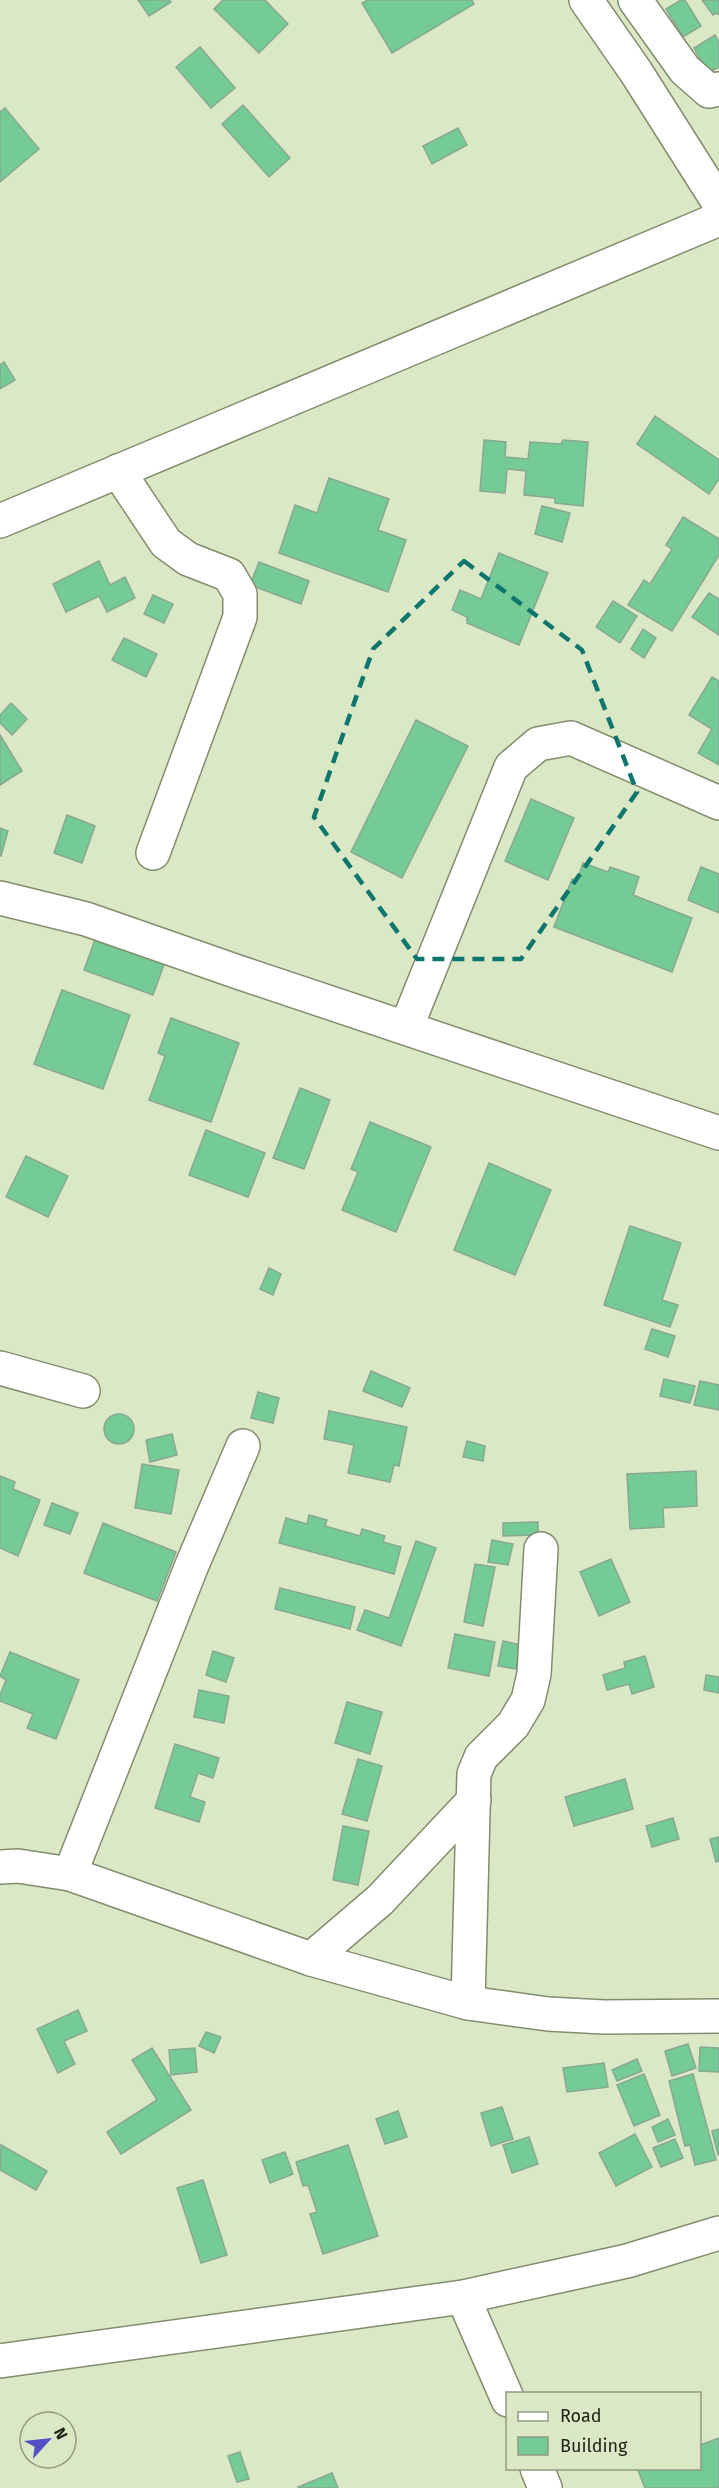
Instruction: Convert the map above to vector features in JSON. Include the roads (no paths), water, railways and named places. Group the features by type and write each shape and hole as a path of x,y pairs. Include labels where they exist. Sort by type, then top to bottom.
{"street":[{"path":"586,0 636,72 719,203"},
{"path":"635,0 685,70 709,91 719,89"},
{"path":"0,521 719,219"},
{"path":"118,471 166,543 188,559 229,575 240,594 240,617 153,853"},
{"path":"406,1028 511,767 538,744 571,738 719,803"},
{"path":"0,898 86,919 719,1133"},
{"path":"0,1368 83,1391"},
{"path":"70,1874 192,1565 243,1446"},
{"path":"468,2003 474,1774 481,1757 513,1725 528,1700 534,1674 541,1549"},
{"path":"311,1959 380,1900 474,1800"},
{"path":"0,1867 18,1866 70,1874 311,1959 468,2003 548,2014 604,2017 719,2016"},
{"path":"0,2361 463,2297 627,2261 719,2233"},
{"path":"463,2297 506,2398"},
{"path":"537,2470 545,2488"}]}
